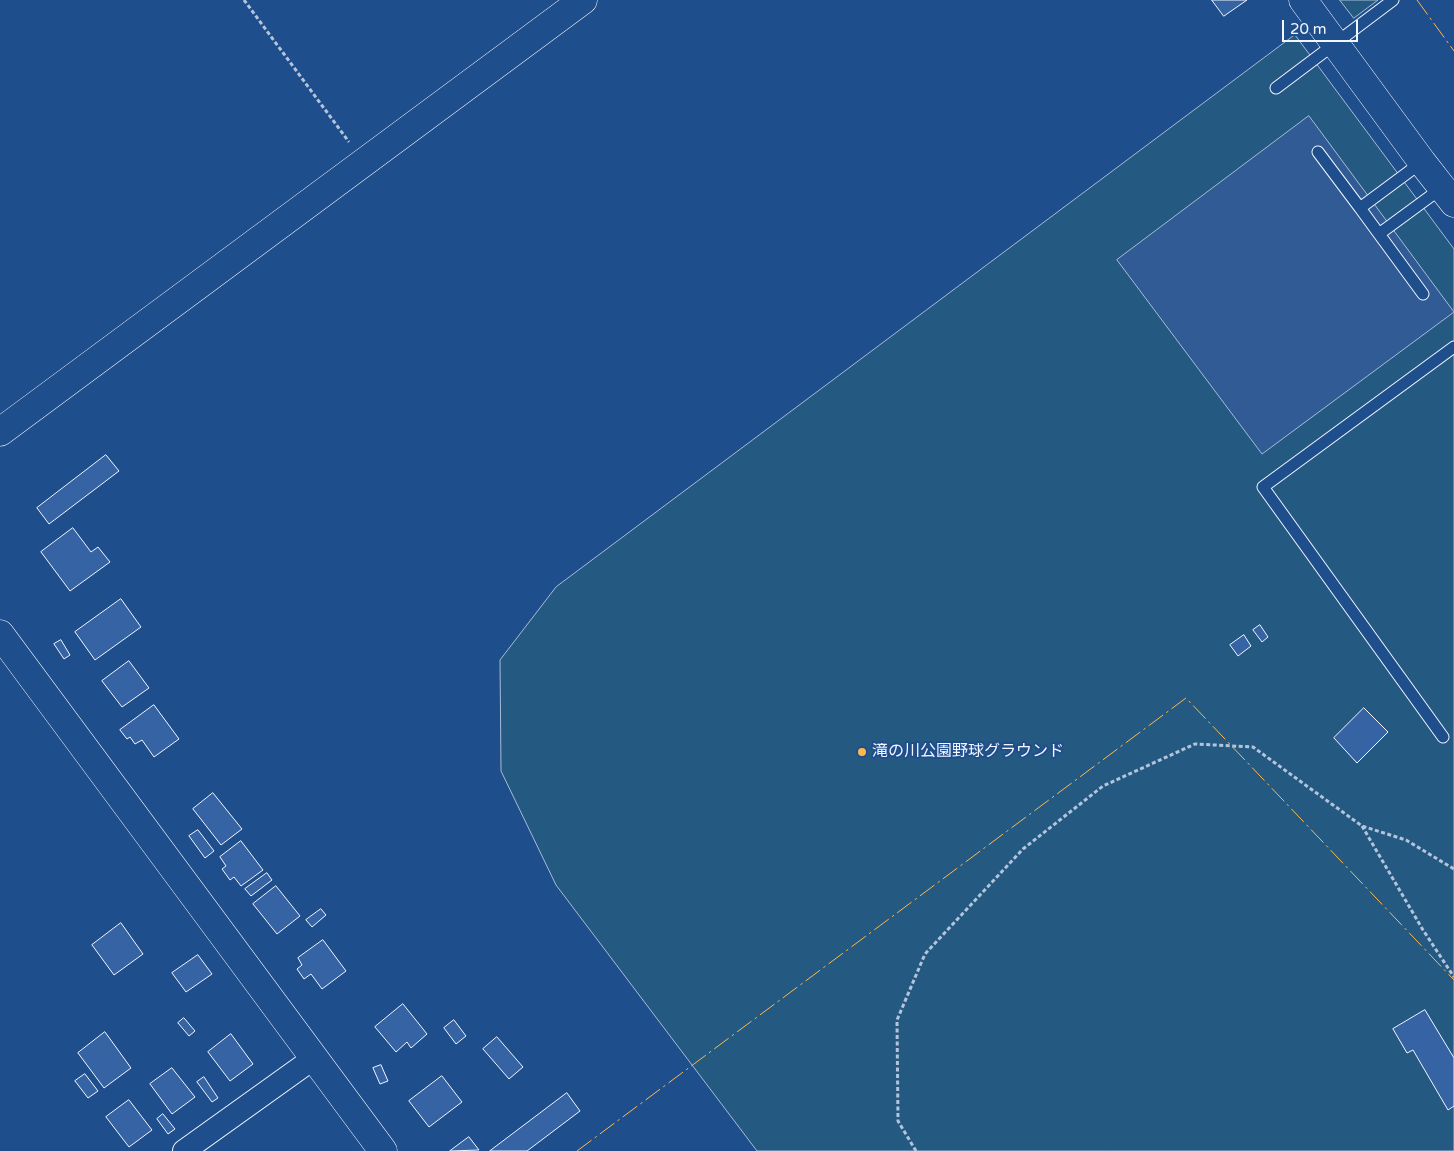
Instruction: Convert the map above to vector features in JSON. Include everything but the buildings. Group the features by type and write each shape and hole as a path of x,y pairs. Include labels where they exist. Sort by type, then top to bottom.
{"street":[{"path":"0,432 583,0"},
{"path":"1303,0 1448,195"},
{"path":"0,634 382,1151"},
{"path":"184,1151 314,1058"}],"lane":[{"path":"1276,88 1393,0"},
{"path":"1318,152 1423,294"},
{"path":"1360,208 1422,162"},
{"path":"1379,234 1448,195"},
{"path":"1443,737 1263,487 1454,347"}],"path":[{"path":"244,0 365,162"},
{"path":"916,1151 898,1121 897,1020 924,954 1022,850 1103,786 1195,744 1253,747 1362,826 1406,840 1454,869"},
{"path":"1362,826 1423,930 1454,976"}],"shaded area":[{"path":"1340,0 1378,0 1354,18"},
{"path":"1295,35 1454,249 1454,1151 757,1151 556,885 501,771 500,660 556,587"},
{"path":"1309,116 1454,312 1262,454 1117,260"}],"power":[{"path":"1417,0 1454,51"},
{"path":"577,1151 1186,698 1454,980"}],"place":[{"name":"滝の川公園野球グラウンド","path":"862,752"}]}
